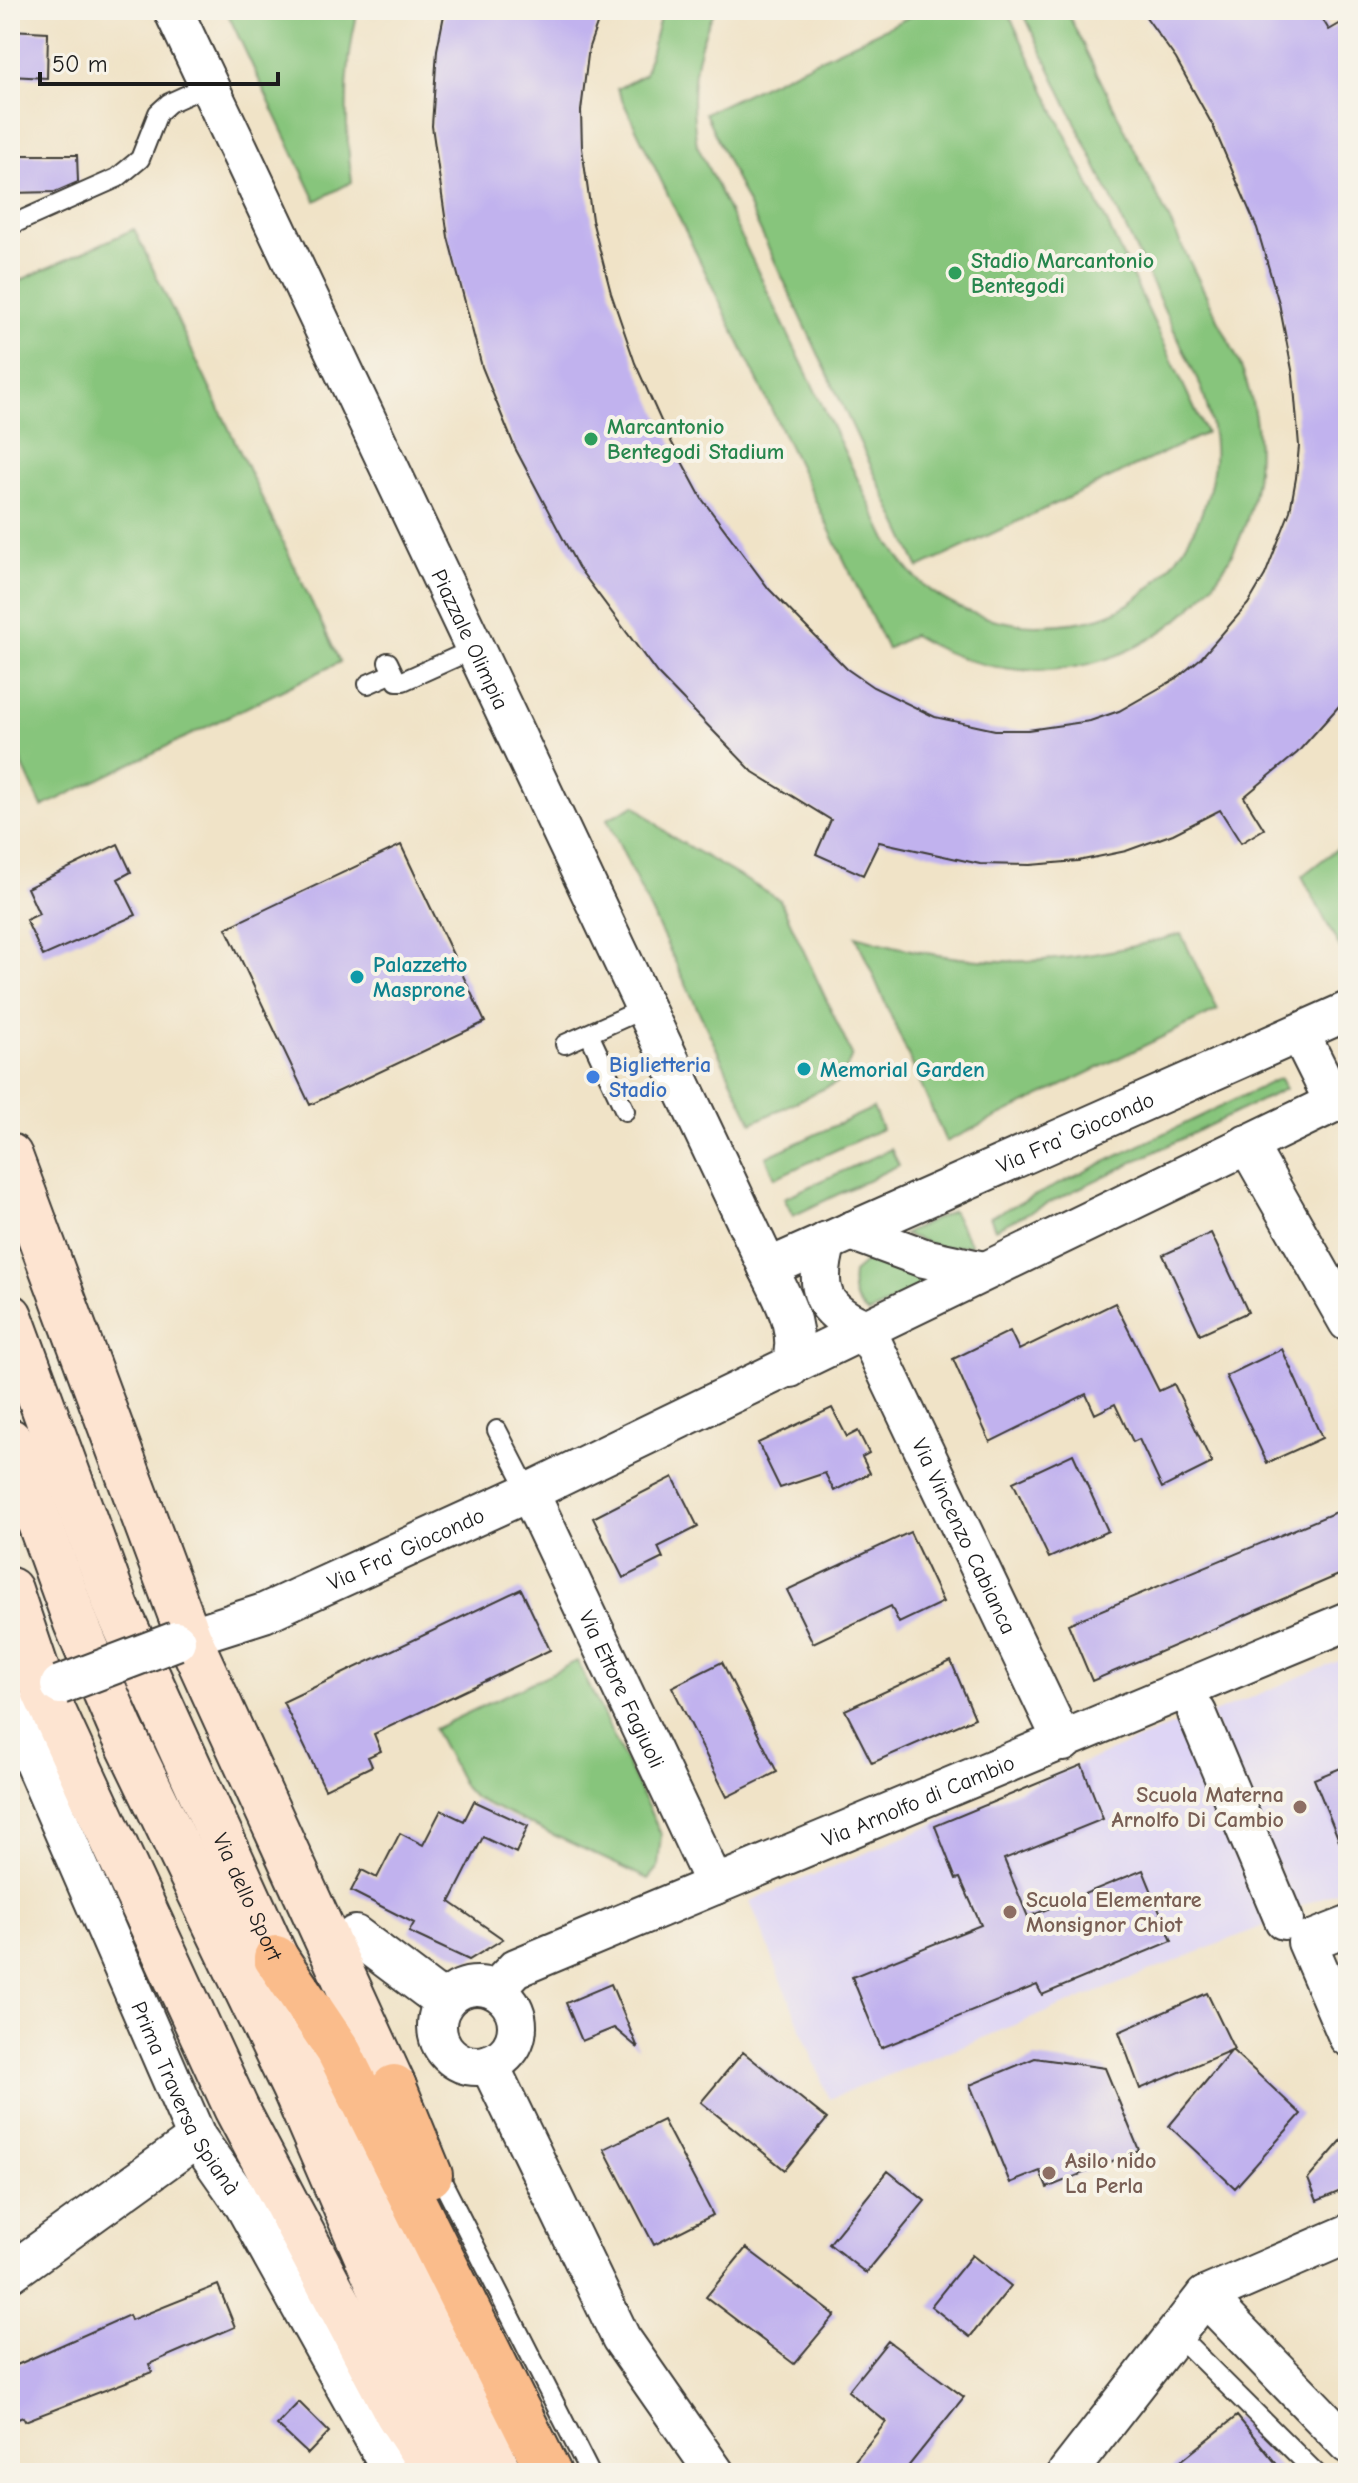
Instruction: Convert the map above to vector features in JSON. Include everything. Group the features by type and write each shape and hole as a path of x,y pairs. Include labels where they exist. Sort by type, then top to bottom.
{"highway":[{"path":"276,1958 338,2050 551,2473"},
{"path":"394,2087 551,2473"}],"street":[{"name":"Piazzale Olimpia","path":"173,10 768,1268"},
{"name":"Via Fra' Giocondo","path":"768,1268 1348,1011"},
{"name":"Via Fra' Giocondo","path":"31,1697 183,1639 264,1613 790,1368 1341,1099 1300,1034"},
{"path":"1247,1144 1348,1322"},
{"path":"10,1156 183,1639 394,2087"},
{"path":"866,1329 841,1319 824,1299 819,1271 839,1236 984,1271"},
{"path":"768,1268 794,1325 795,1354 790,1368"},
{"name":"Via dello Sport","path":"10,1316 117,1608 276,1958 313,2057 453,2359 499,2473"},
{"name":"Via Vincenzo Cabianca","path":"866,1329 1063,1742"},
{"name":"Via dello Sport","path":"10,1441 76,1623 121,1729 294,2088 460,2473"},
{"name":"Via Ettore Fagiuoli","path":"529,1492 715,1885"},
{"path":"10,1590 31,1697 236,2108 397,2413 436,2473"},
{"name":"Via Arnolfo di Cambio","path":"495,1990 516,1968 1348,1621"},
{"name":"Prima Traversa Spianà","path":"31,1697 197,2138 244,2205 393,2473"},
{"path":"1197,1713 1348,2037"},
{"path":"1296,1931 1348,1926"},
{"path":"355,1935 444,2002"},
{"path":"473,1986 495,1990 506,1998 517,2022 511,2048 489,2064 465,2064 444,2049 437,2026 444,2002 462,1989 473,1986"},
{"path":"489,2064 621,2338 715,2473"},
{"path":"10,2273 197,2138"},
{"path":"1067,2473 1205,2296 1348,2234"},
{"path":"1205,2296 1348,2444"}],"lane":[{"path":"11,225 117,178 140,159 158,113 169,103 209,85"},
{"path":"368,684 391,668 397,681 403,681 474,649"},
{"path":"565,1044 643,1009"},
{"path":"589,1034 625,1111"},
{"path":"497,1430 529,1492"},
{"path":"394,2087 590,2473"},
{"path":"1174,2332 1316,2473"}],"shaded area":[{"name":"Scuola Materna Arnolfo Di Cambio","path":"1348,1657 1348,1887 1296,1908 1211,1714"},
{"name":"Scuola Elementare Monsignor Chiot","path":"1181,1722 1271,1923 829,2099 750,1901"}],"green space":[{"path":"226,10 358,10 350,53 347,96 352,182 316,201"},
{"path":"662,10 715,10 701,43 694,76 693,110 697,145 887,540 913,575 954,605 985,617 1035,625 1098,618 1118,610 1154,583 1170,566 1196,527 1211,483 1214,461 1213,434 1202,389 1022,10 1066,10 1239,362 1257,438 1250,508 1223,569 1179,619 1122,653 1056,670 985,664 913,635 887,649 617,89 645,74"},
{"name":"Stadio Marcantonio Bentegodi","path":"924,10 1007,10 1206,433 919,568 705,113"},
{"path":"134,229 340,662 42,807 10,738 10,285"},
{"path":"635,805 669,835 780,900 852,1055 842,1080 752,1123 607,819"},
{"path":"1348,840 1348,947 1341,950 1302,876"},
{"path":"1181,934 1218,1010 946,1142 856,936 941,956 1019,961 1097,954"},
{"path":"1280,1078 1285,1089 995,1229 990,1217"},
{"path":"873,1108 882,1129 775,1178 766,1157"},
{"path":"891,1149 899,1165 793,1216 784,1198"},
{"path":"952,1211 971,1245 942,1248 904,1234"},
{"path":"868,1260 941,1277 868,1314 856,1300 852,1286 853,1273"},
{"path":"577,1661 661,1834 658,1867 648,1879 474,1798 464,1787 434,1729"}],"building":[{"name":"Marcantonio Bentegodi Stadium","path":"445,10 602,10 589,47 581,111 582,148 592,220 611,293 635,363 666,432 702,499 769,589 847,669 873,687 935,717 995,730 1028,730 1090,721 1119,711 1177,678 1201,658 1248,604 1265,575 1290,511 1299,446 1293,375 1279,303 1257,228 1213,126 1176,59 1141,10 1317,10 1329,30 1348,19 1348,696 1297,753 1244,797 1264,829 1241,843 1220,810 1173,834 1126,851 1078,861 1030,865 980,864 879,842 863,875 816,854 831,820 753,772 657,673 578,567 515,448 482,367 448,237 432,126 437,50"},
{"path":"10,30 48,32 47,78 10,76"},
{"path":"10,155 77,155 78,182 55,192 10,193"},
{"path":"118,844 131,872 118,879 136,915 43,956 26,920 39,914 27,888"},
{"name":"Palazzetto Masprone","path":"401,845 485,1022 310,1105 226,928"},
{"path":"1211,1233 1248,1312 1200,1334 1163,1255"},
{"path":"1115,1303 1159,1391 1174,1384 1212,1463 1162,1488 1139,1439 1133,1442 1115,1404 1095,1414 1086,1394 990,1442 953,1359 1010,1331 1019,1350"},
{"path":"1282,1349 1322,1438 1267,1463 1226,1376"},
{"path":"832,1408 847,1437 858,1431 869,1453 862,1457 870,1473 834,1491 825,1473 780,1488 758,1443"},
{"path":"1073,1454 1108,1531 1049,1558 1013,1482"},
{"path":"673,1477 698,1527 658,1547 663,1558 623,1578 593,1518"},
{"path":"1348,1507 1348,1571 1092,1681 1068,1624"},
{"path":"910,1532 943,1602 899,1623 891,1606 813,1643 787,1590"},
{"path":"521,1589 550,1650 374,1734 381,1751 368,1757 372,1766 325,1789 283,1702"},
{"path":"951,1661 975,1718 872,1763 845,1710"},
{"path":"722,1662 777,1772 727,1797 672,1687"},
{"path":"1082,1765 1103,1819 1004,1859 1028,1917 1143,1870 1172,1941 1042,1995 1037,1985 881,2048 852,1977 981,1925 960,1878 956,1879 935,1826"},
{"path":"1348,1765 1348,1860 1347,1860 1314,1779"},
{"path":"474,1801 528,1826 516,1853 483,1837 450,1902 503,1939 469,1960 409,1932 414,1923 351,1891 362,1870 377,1878 400,1833 423,1845 441,1810 464,1821"},
{"path":"611,1984 638,2048 614,2028 582,2041 566,2003"},
{"path":"1207,1993 1234,2049 1140,2089 1119,2032"},
{"path":"1232,2050 1301,2114 1235,2188 1169,2126"},
{"path":"743,2052 827,2119 785,2170 701,2102"},
{"path":"1035,2058 1105,2068 1139,2150 1047,2188 1040,2171 1010,2183 970,2085"},
{"path":"663,2120 713,2215 654,2245 604,2149"},
{"path":"1348,2133 1348,2188 1317,2201 1308,2179"},
{"path":"888,2171 925,2201 866,2273 829,2244"},
{"path":"746,2248 835,2315 794,2364 706,2297"},
{"path":"972,2255 1011,2286 970,2337 931,2306"},
{"path":"218,2285 235,2327 149,2364 152,2372 25,2421 23,2417 10,2422 10,2368 129,2315 131,2320"},
{"path":"888,2341 964,2397 903,2473 845,2473 886,2422 848,2391"},
{"path":"299,2402 329,2432 308,2454 277,2425"},
{"path":"1237,2416 1284,2473 1166,2473"}],"place":[{"name":"Stadio Marcantonio Bentegodi","path":"955,273"},
{"name":"Marcantonio Bentegodi Stadium","path":"591,439"},
{"name":"Palazzetto Masprone","path":"357,977"},
{"name":"Memorial Garden","path":"804,1069"},
{"name":"Biglietteria Stadio","path":"593,1077"},
{"name":"Scuola Materna Arnolfo Di Cambio","path":"1300,1807"},
{"name":"Scuola Elementare Monsignor Chiot","path":"1010,1912"},
{"name":"Asilo nido La Perla","path":"1049,2173"}]}
